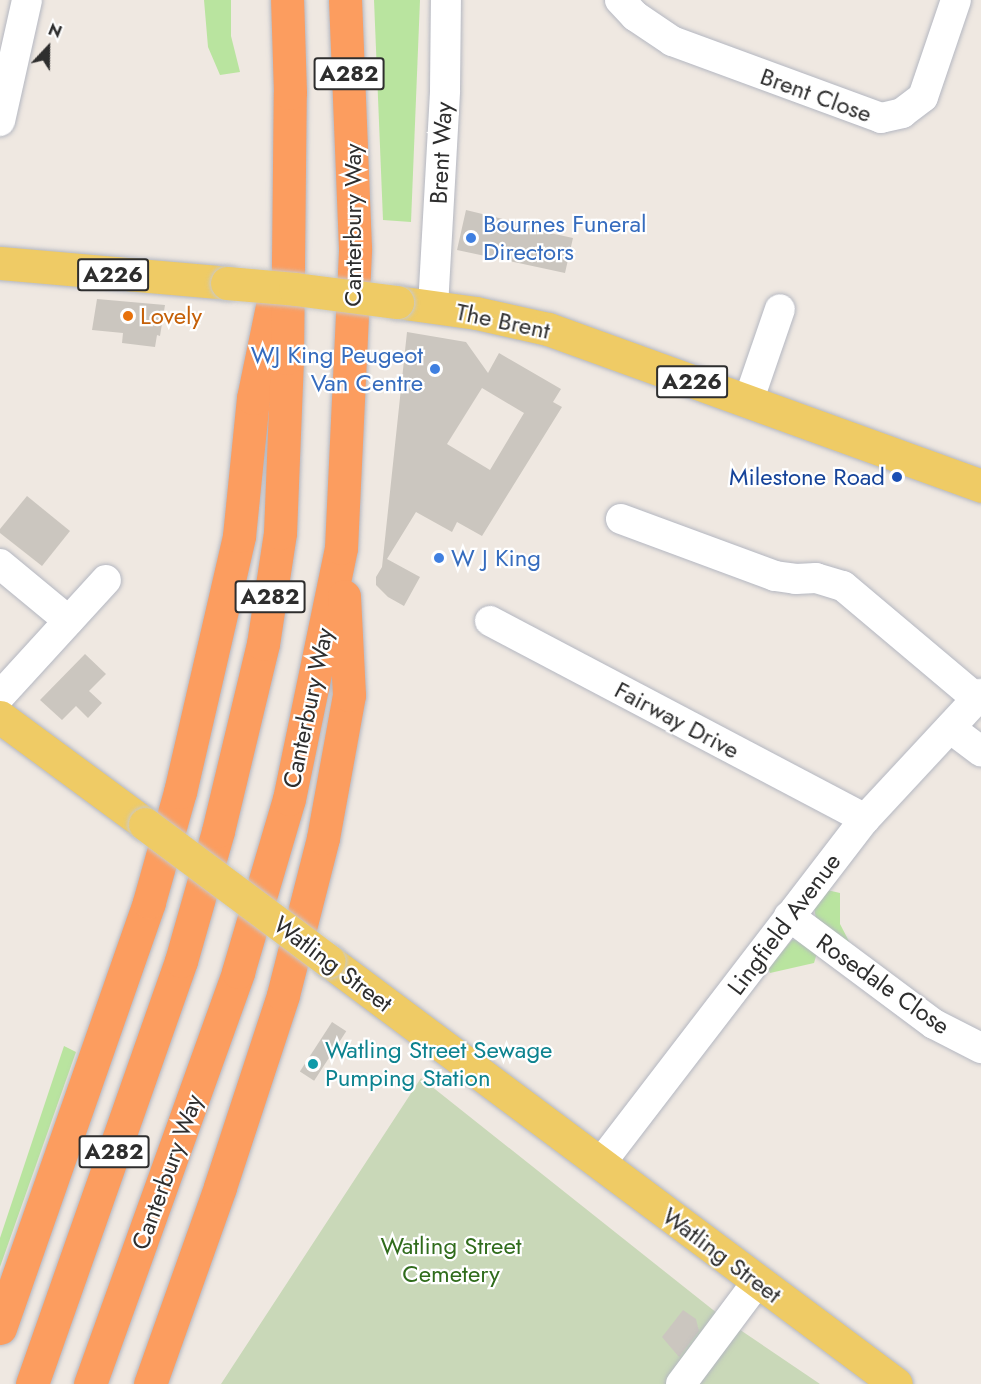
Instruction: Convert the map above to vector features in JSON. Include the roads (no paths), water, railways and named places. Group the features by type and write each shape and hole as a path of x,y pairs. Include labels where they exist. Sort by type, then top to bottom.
{"highway":[{"name":"A282","path":"32,1384 181,961 242,738 262,644 280,533 287,358 290,93 287,0"},
{"name":"Canterbury Way","path":"90,1384 238,972 289,799 341,548 355,248 345,0"},
{"path":"0,1328 149,902 180,792 238,536 259,359 288,243"},
{"path":"150,1384 220,1187 283,996 323,838 349,695 341,548"}],"main road":[{"name":"The Brent","path":"0,263 295,289 476,312 548,329 981,486"},
{"name":"Watling Street","path":"0,717 896,1384"}],"street":[{"path":"0,121 27,0"},
{"name":"Brent Way","path":"433,307 445,90 446,0"},
{"name":"Brent Close","path":"620,0 635,16 672,41 881,118 902,113 915,106 923,97 956,0"},
{"path":"748,402 780,309"},
{"path":"621,519 775,576 796,579 816,578 843,586 979,696"},
{"path":"0,564 69,621"},
{"path":"0,696 106,580"},
{"name":"Fairway Drive","path":"490,621 865,819"},
{"name":"Lingfield Avenue","path":"600,1164 865,819 979,696"},
{"path":"950,728 981,751"},
{"name":"Rosedale Close","path":"789,916 934,1024 981,1048"},
{"path":"681,1384 757,1282"}],"place":[{"name":"Bournes Funeral Directors","path":"471,238"},
{"name":"Lovely","path":"128,316"},
{"name":"WJ King Peugeot Van Centre","path":"435,369"},
{"name":"Milestone Road","path":"897,477"},
{"name":"W J King","path":"439,558"},
{"name":"Watling Street Sewage Pumping Station","path":"313,1064"}],"park label":[{"name":"Watling Street Cemetery","path":"451,1260"}]}
